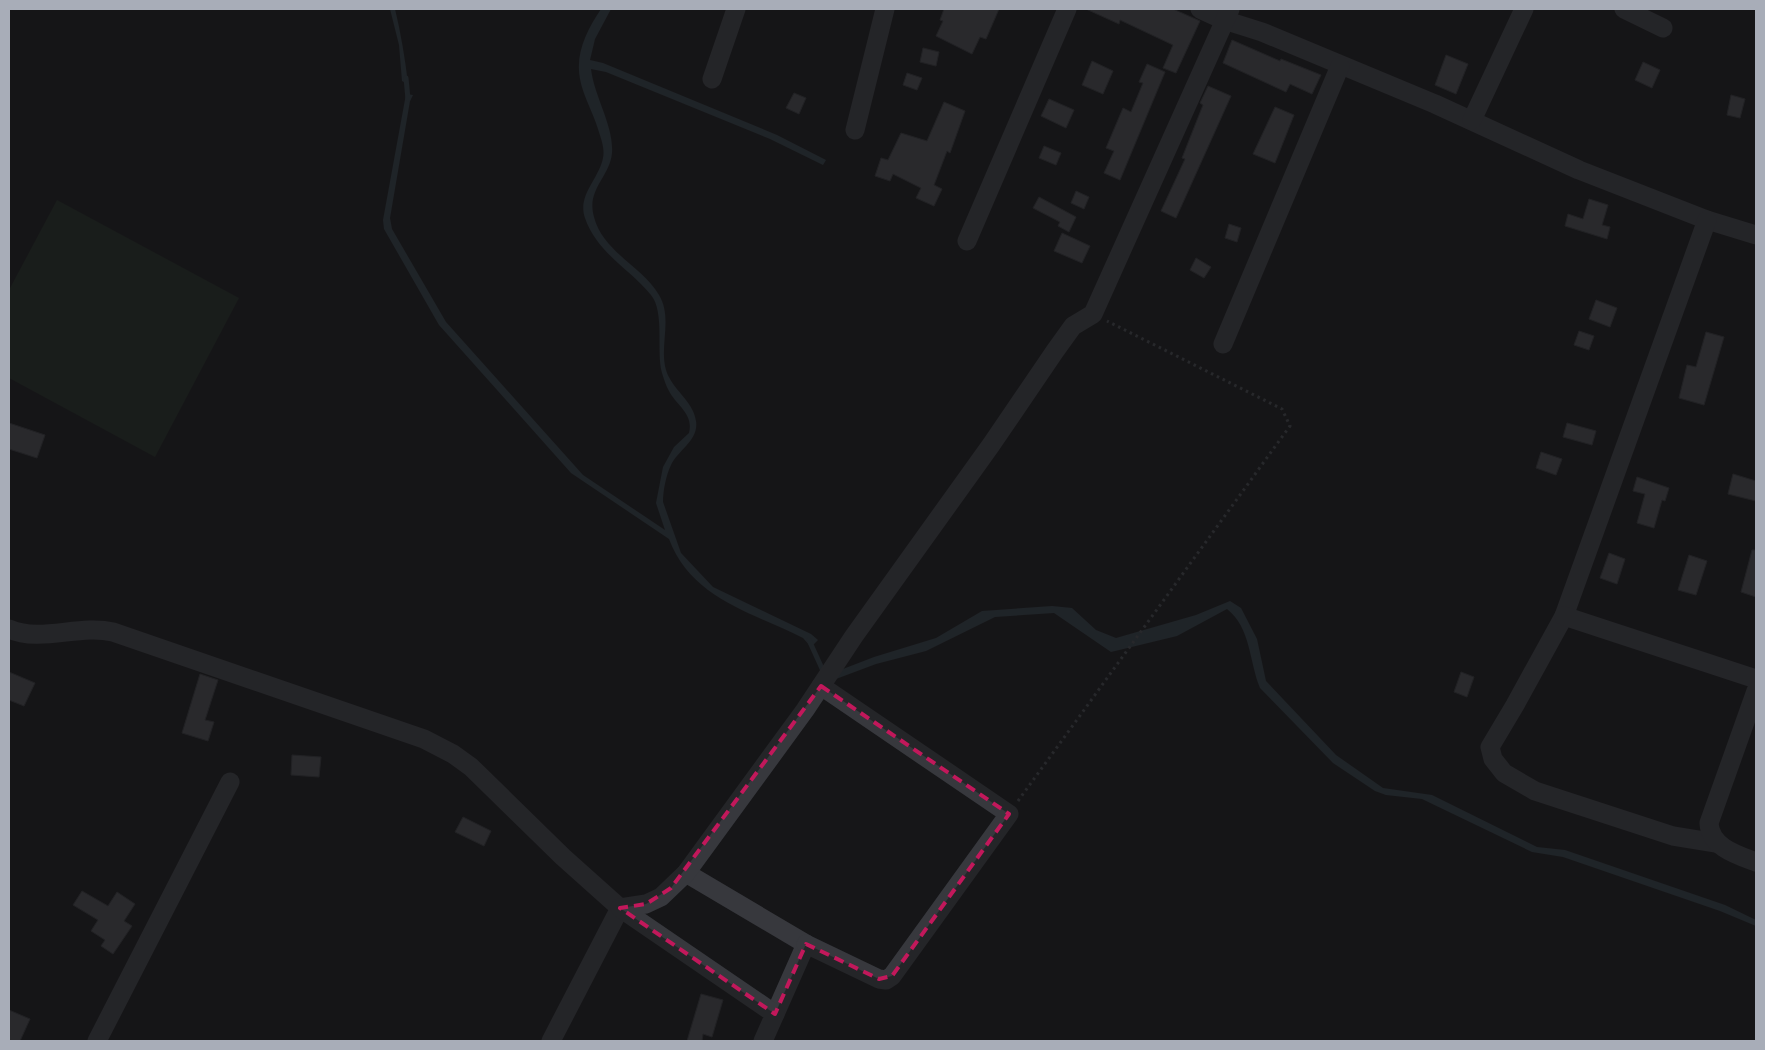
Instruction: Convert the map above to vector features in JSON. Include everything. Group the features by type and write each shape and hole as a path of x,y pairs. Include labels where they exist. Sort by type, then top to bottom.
{"street":[{"path":"712,79 736,9"},
{"path":"855,130 885,9"},
{"path":"967,241 1067,9"},
{"path":"1200,9 1227,14 1262,32 1340,66 1472,120 1579,170 1707,220 1756,236"},
{"path":"1472,120 1524,9"},
{"path":"1624,9 1663,28"},
{"path":"620,908 646,904 661,897 686,873 1073,326 1093,314 1227,14"},
{"path":"1223,344 1340,66"},
{"path":"1707,220 1564,616 1516,706 1495,735 1490,748 1493,759 1504,773 1535,791 1673,836 1716,843 1756,862"},
{"path":"1564,616 1756,679"},
{"path":"9,629 41,633 99,629 112,632 424,739 453,754 471,767 563,857 620,908 775,1014"},
{"path":"686,873 806,944 879,979 886,980 892,976 1009,814 824,680"},
{"path":"1716,843 1710,832 1710,823 1756,691"},
{"path":"97,1041 230,782"},
{"path":"551,1041 620,908"},
{"path":"763,1041 806,944"}],"path":[{"path":"1009,814 1290,426 1288,417 1282,408 1093,314"}],"highlighted area":[{"path":"821,686 1009,814 892,976 879,979 806,944 775,1014 620,908 646,904 671,888"}],"shaded area":[{"path":"390,9 395,9 403,46 408,84 402,81 399,45"},
{"path":"601,9 611,9 595,39 590,60 603,63 777,135 826,160 823,165 770,139 606,72 591,69 612,143 610,161 593,199 594,217 606,240 652,285 659,295 663,304 666,323 664,361 666,370 691,407 696,421 694,434 671,465 666,478 664,493 663,502 681,553 713,587 811,634 818,640 811,647 803,638 744,611 707,589 692,576 679,559 669,539 571,473 439,325 384,229 383,220 406,94 413,95 410,101 390,218 392,229 446,322 583,475 665,530 656,503 663,467 674,447 689,433 689,420 684,410 669,391 662,373 658,311 655,302 643,286 597,241 590,230 583,210 586,194 601,166 603,151 596,123 581,85 579,60 583,42"},
{"path":"57,200 239,298 155,457 9,378 9,290"},
{"path":"1230,601 1241,608 1257,639 1266,681 1336,755 1383,788 1432,795 1537,847 1565,850 1725,905 1756,920 1756,926 1720,911 1563,857 1532,852 1422,799 1386,795 1375,791 1333,763 1260,688 1245,635 1235,617 1227,609 1177,636 1111,652 1054,613 995,617 926,651 876,664 828,682 830,674 874,657 936,638 982,611 1052,606 1072,608 1096,630 1116,638 1196,615"}],"building":[{"path":"944,9 999,9 986,39 980,37 972,54 936,36 943,21 940,20"},
{"path":"1086,9 1173,9 1200,21 1176,73 1163,68 1173,45 1120,20 1119,24"},
{"path":"1232,40 1280,61 1281,59 1321,75 1312,94 1290,84 1286,92 1223,63"},
{"path":"923,48 939,52 936,66 920,62"},
{"path":"1446,55 1468,64 1456,94 1435,85"},
{"path":"1092,61 1113,71 1103,94 1082,85"},
{"path":"1643,62 1660,70 1652,88 1635,80"},
{"path":"1147,64 1165,72 1120,180 1104,173 1114,151 1106,148 1123,108 1131,112 1143,83 1139,82"},
{"path":"907,73 922,78 917,90 903,85"},
{"path":"1208,86 1231,96 1176,218 1161,211 1185,159 1182,158 1203,105 1200,103"},
{"path":"794,93 806,98 799,114 786,108"},
{"path":"1731,95 1745,99 1740,118 1727,115"},
{"path":"1049,99 1074,110 1066,128 1041,116"},
{"path":"944,102 965,111 950,153 947,151 934,185 942,189 934,206 916,198 921,188 893,174 890,181 875,176 881,158 888,160 901,133 927,141"},
{"path":"1275,107 1294,115 1275,163 1253,154"},
{"path":"1044,146 1061,153 1056,165 1039,158"},
{"path":"1076,191 1089,197 1084,209 1071,203"},
{"path":"1039,197 1076,217 1069,232 1058,226 1060,222 1033,208"},
{"path":"1589,199 1608,205 1602,225 1610,227 1607,239 1565,226 1568,214 1583,219"},
{"path":"1229,224 1241,228 1237,242 1225,238"},
{"path":"1062,233 1090,246 1082,263 1054,251"},
{"path":"1196,258 1211,267 1204,278 1190,270"},
{"path":"1596,300 1617,308 1610,327 1589,319"},
{"path":"1579,331 1594,336 1589,350 1574,345"},
{"path":"1706,332 1724,337 1704,405 1679,398 1687,365 1696,367"},
{"path":"9,423 45,435 37,458 9,449"},
{"path":"1567,423 1596,431 1592,445 1563,437"},
{"path":"1541,452 1562,459 1556,475 1536,468"},
{"path":"1733,474 1756,481 1756,501 1728,494"},
{"path":"1637,477 1669,488 1665,501 1662,500 1654,528 1637,523 1645,494 1633,491"},
{"path":"1752,550 1756,550 1756,597 1741,592"},
{"path":"1609,553 1625,559 1617,584 1600,578"},
{"path":"1689,555 1707,561 1696,595 1678,590"},
{"path":"9,672 35,683 24,706 9,700"},
{"path":"1461,672 1474,677 1467,697 1454,692"},
{"path":"200,674 218,680 205,720 214,722 208,741 182,733"},
{"path":"292,755 321,757 319,777 291,775"},
{"path":"463,817 491,831 484,846 455,832"},
{"path":"82,891 108,906 117,892 135,904 124,921 132,926 113,954 101,946 105,940 91,931 98,920 73,905"},
{"path":"701,994 723,1000 712,1037 703,1034 702,1041 687,1041"},
{"path":"9,1010 30,1019 20,1041 9,1041"}],"waterway":[{"path":"406,78 408,99"},
{"path":"809,640 824,673"}]}
